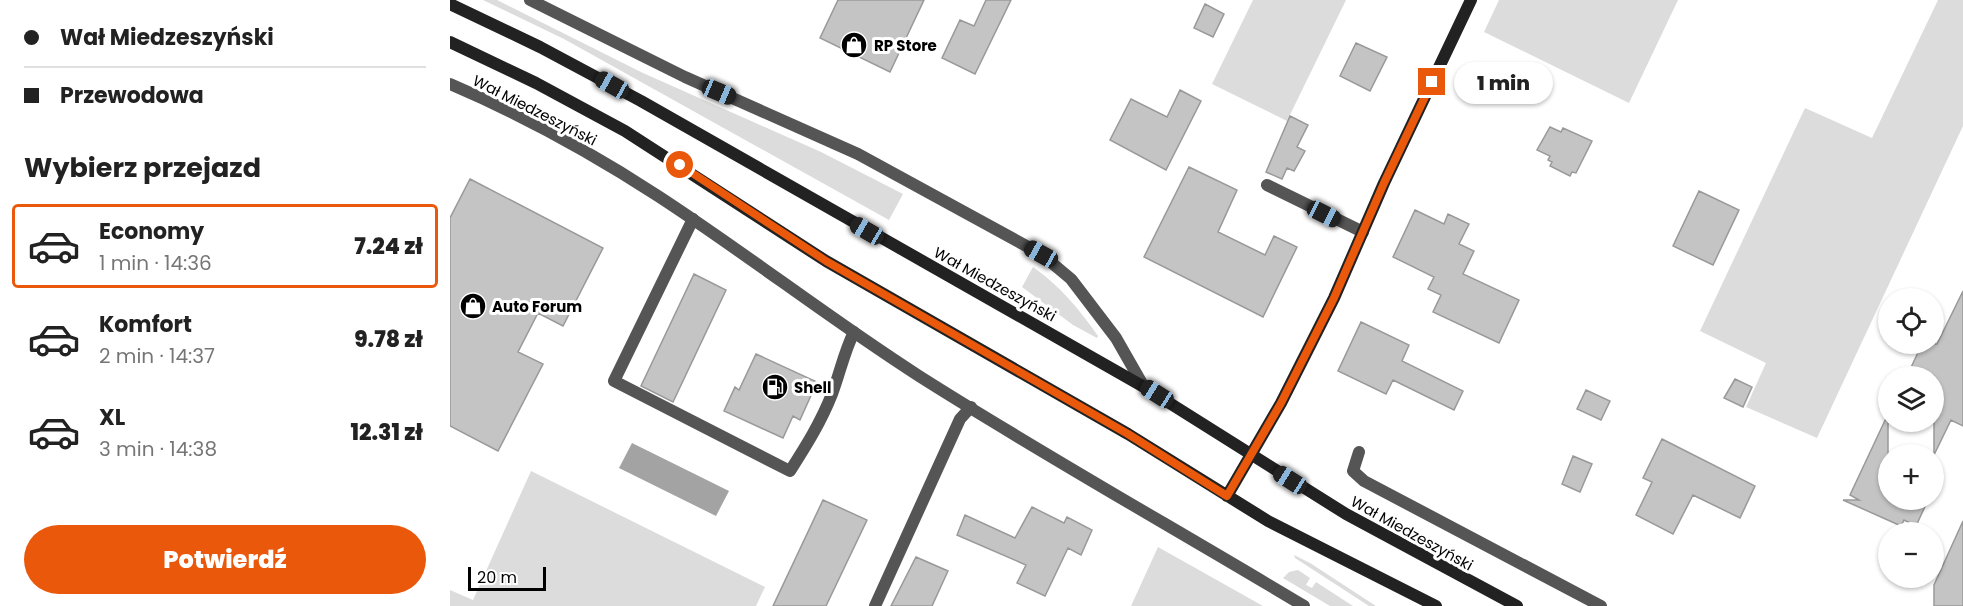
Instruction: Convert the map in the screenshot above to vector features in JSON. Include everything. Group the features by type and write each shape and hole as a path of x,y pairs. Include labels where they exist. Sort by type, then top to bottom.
{"main road":[{"path":"1227,496 1281,403 1315,337 1471,0"},
{"name":"Wał Miedzeszyński","path":"450,4 597,76 1144,387 1366,525 1517,606"},
{"name":"Wał Miedzeszyński","path":"450,42 536,82 625,131 826,261 1128,434 1282,529 1436,606"}],"street":[{"path":"530,0 675,72 858,154 1041,254 1071,279 1116,338 1144,387"},
{"name":"Wał Miedzeszyński","path":"450,84 517,114 566,140 693,219 920,376 1304,606"},
{"path":"1267,185 1362,232"},
{"path":"693,219 615,381 790,471 814,434 854,332"},
{"path":"874,606 960,419 971,407"},
{"path":"1359,452 1353,471 1364,481 1601,606"}],"shaded area":[{"path":"483,0 497,0 643,73 821,152 903,194 889,220 564,39"},
{"path":"1253,0 1346,0 1287,121 1212,84"},
{"path":"1499,0 1678,0 1629,103 1484,32"},
{"path":"1938,0 1963,0 1963,126 1887,288 1878,288 1878,308 1817,438 1746,407 1766,363 1700,331 1805,108 1872,138"},
{"path":"1033,267 1068,298 1091,326 1097,338 1073,325 1022,287"},
{"path":"632,443 729,491 716,516 619,468"},
{"path":"531,471 765,587 756,606 450,606 450,590 473,600"},
{"path":"1158,547 1263,606 1131,606"},
{"path":"1294,555 1376,606 1369,606 1295,558"},
{"path":"1298,570 1310,578 1306,585 1312,588 1316,582 1353,606 1330,606 1283,578 1289,572"}],"building":[{"path":"838,0 924,0 890,72 820,38"},
{"path":"986,0 1011,0 975,74 942,58 960,20 974,26"},
{"path":"1205,4 1224,14 1213,37 1194,28"},
{"path":"1356,43 1387,57 1370,91 1340,76"},
{"path":"1180,90 1201,101 1166,170 1110,140 1131,99 1167,117"},
{"path":"1290,116 1308,125 1297,147 1305,151 1294,171 1287,168 1282,179 1266,172"},
{"path":"1550,127 1561,132 1563,128 1592,141 1576,173 1572,172 1570,176 1550,166 1552,162 1548,160 1550,156 1537,150"},
{"path":"1189,167 1237,190 1218,232 1265,255 1274,236 1297,247 1263,317 1144,257"},
{"path":"470,179 603,248 563,326 538,313 518,352 543,364 498,451 450,426 450,218"},
{"path":"1699,191 1739,210 1713,265 1673,246"},
{"path":"1415,210 1444,224 1448,214 1469,224 1459,244 1474,251 1463,274 1519,300 1499,343 1433,312 1441,295 1428,289 1434,277 1393,257"},
{"path":"694,274 726,290 673,402 641,386"},
{"path":"1963,291 1963,426 1951,420 1939,444 1934,444 1934,432 1944,432 1944,366 1912,366 1917,354 1944,354 1944,330"},
{"path":"1361,322 1409,345 1402,361 1463,391 1454,410 1393,380 1386,394 1338,371"},
{"path":"756,354 817,382 800,420 793,416 783,438 724,411 735,387 739,390"},
{"path":"1735,379 1752,387 1743,407 1724,398"},
{"path":"1586,390 1610,401 1601,420 1577,409"},
{"path":"1880,432 1888,432 1888,444 1878,444 1878,510 1923,510 1918,522 1904,520 1903,522 1892,522 1843,500 1859,500 1850,495"},
{"path":"1662,439 1755,486 1740,518 1693,495 1673,534 1636,515 1652,482 1643,478"},
{"path":"1573,456 1592,464 1580,492 1562,484"},
{"path":"823,500 867,520 826,606 773,606"},
{"path":"1032,507 1064,523 1067,517 1092,530 1081,555 1068,548 1045,596 1017,583 1026,565 957,535 965,515 1015,538"},
{"path":"1963,521 1963,606 1934,606 1934,588 1944,588 1944,563"},
{"path":"916,557 948,571 932,606 891,606"}],"place":[{"name":"RP Store","path":"854,45"},
{"name":"Auto Forum","path":"473,306"},
{"name":"Shell","path":"775,387"}],"route":[{"path":"680,165 826,261 1128,434 1227,496 1281,403 1315,337 1432,82"}]}
